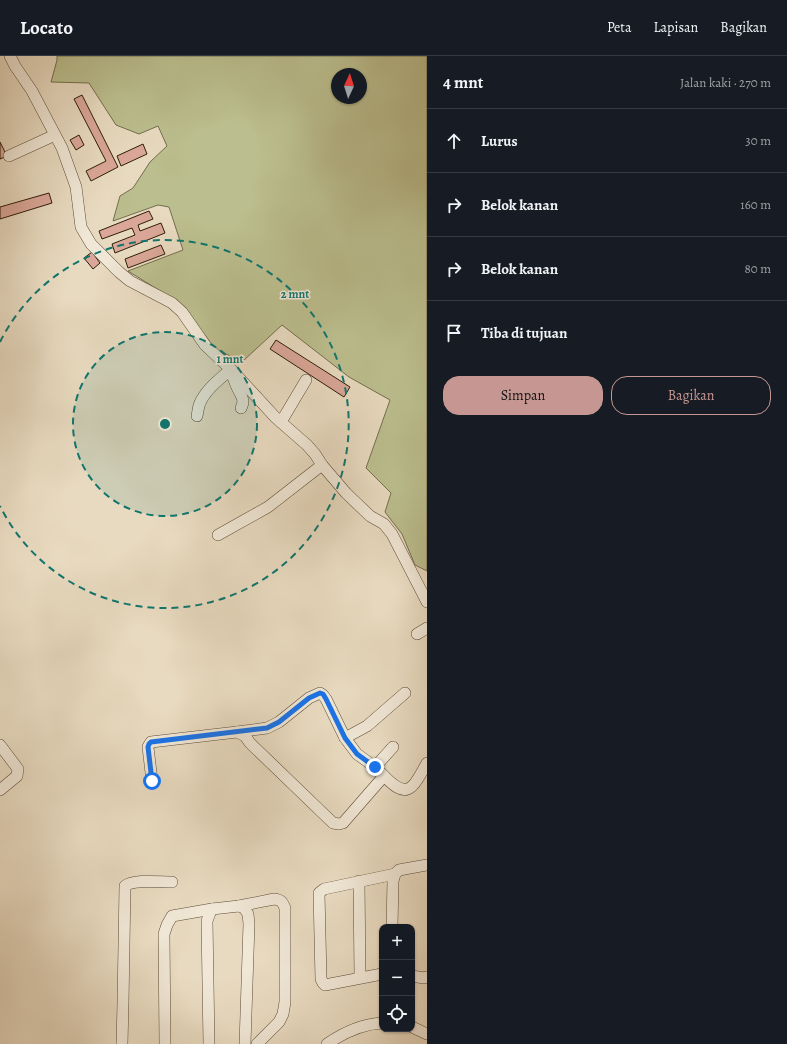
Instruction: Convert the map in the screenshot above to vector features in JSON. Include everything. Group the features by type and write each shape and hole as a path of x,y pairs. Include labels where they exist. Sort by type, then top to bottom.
{"street":[{"path":"10,56 32,91 62,148 76,187 81,227 91,244 130,281 172,303 182,312 205,345 275,417 307,445 346,493 370,516 384,524 392,534 427,602"},
{"path":"9,156 55,135"},
{"path":"230,370 237,388 244,400 244,404 241,408"},
{"path":"197,416 202,399 230,370"},
{"path":"281,422 306,380"},
{"path":"218,534 268,507 322,465"},
{"path":"152,781 148,747 151,742 267,728 279,722 309,698 320,693 323,694 345,738 357,754 375,767 391,784 401,789 412,788 427,763"},
{"path":"345,738 367,726 405,693"},
{"path":"237,732 245,736 250,743 333,823 343,823 384,776"},
{"path":"0,745 18,769 18,772 17,776 0,790"},
{"path":"375,767 393,747"},
{"path":"392,924 392,880 395,874 399,870 427,864"},
{"path":"379,974 325,985 322,983 319,893 324,889 395,874"},
{"path":"359,881 360,977"},
{"path":"122,1044 125,886 128,883 134,882 172,882"},
{"path":"165,1044 164,934 172,916 274,899 280,900 285,908 285,1002 283,1014 279,1022 257,1044"},
{"path":"239,906 244,908 248,914 249,924 245,1044"},
{"path":"209,1044 207,921 212,909"},
{"path":"415,976 427,977"},
{"path":"327,1044 347,1032 370,1024 379,1023"},
{"path":"415,1028 427,1034"}],"green space":[{"path":"57,56 427,56 427,571 415,565 402,534 385,512 391,493 366,468 390,400 349,377 282,325 243,361 216,350 195,322 173,299 128,271 183,250 169,207 158,205 113,221 120,196 133,188 150,162 167,146 158,126 139,134 116,125 89,83 51,82"}],"building":[{"path":"82,95 118,167 91,181 86,171 106,161 74,99"},
{"path":"79,135 84,145 76,150 70,140"},
{"path":"0,142 7,156 0,159"},
{"path":"143,144 147,154 121,166 117,156"},
{"path":"49,193 52,203 0,219 0,207"},
{"path":"149,211 153,219 138,225 140,231 161,223 165,233 115,253 112,244 135,235 132,228 102,239 99,231"},
{"path":"161,245 165,254 128,268 125,259"},
{"path":"92,252 100,263 93,269 84,258"},
{"path":"276,340 350,387 344,397 270,349"}],"route":[{"path":"152,781 148,747 151,742 267,728 279,722 309,698 320,693 323,694 326,699 345,738 357,754 375,767"}]}
